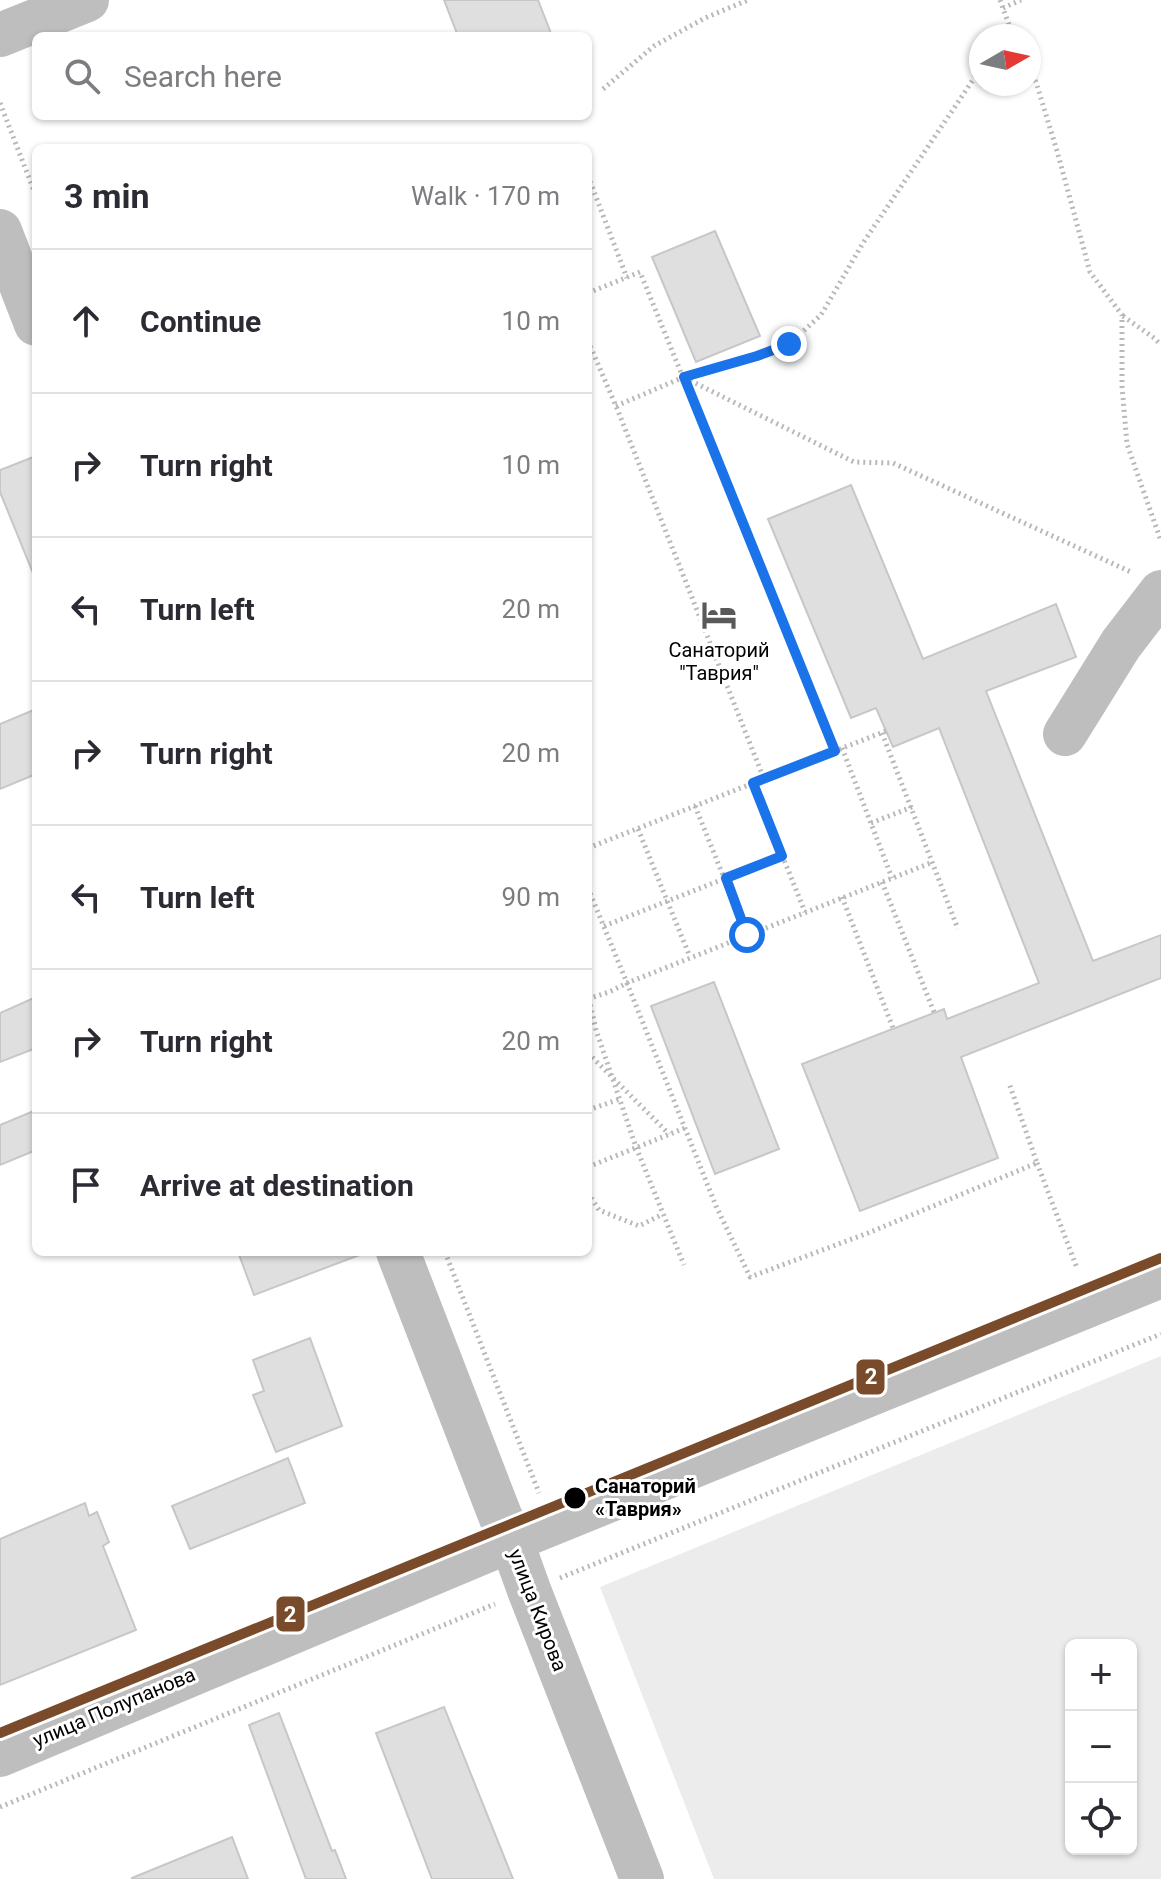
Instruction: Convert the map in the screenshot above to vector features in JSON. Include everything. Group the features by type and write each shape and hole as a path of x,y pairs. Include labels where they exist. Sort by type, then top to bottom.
{"street":[{"path":"0,35 87,0"},
{"path":"0,231 32,314"},
{"path":"1065,734 1121,644 1148,583"},
{"name":"улица Кирова","path":"400,1256 642,1879"},
{"name":"улица Полупанова","path":"0,1755 512,1540 1161,1276"}],"path":[{"path":"603,89 654,46 705,18 748,0"},
{"path":"1000,0 1008,24"},
{"path":"1003,8 1021,0"},
{"path":"616,406 684,377 789,344 821,315 863,243 969,86"},
{"path":"1040,96 1090,272 1122,315 1161,345"},
{"path":"0,103 32,186"},
{"path":"592,186 627,278"},
{"path":"592,291 640,272 892,878"},
{"path":"1122,315 1122,386 1127,444 1161,541"},
{"path":"1154,338 1161,334"},
{"path":"592,350 764,779"},
{"path":"684,377 854,462 893,463 1148,583"},
{"path":"592,846 884,732 958,929"},
{"path":"753,783 805,912"},
{"path":"695,806 747,935"},
{"path":"871,823 912,807"},
{"path":"638,829 690,958"},
{"path":"604,926 782,856"},
{"path":"592,998 933,862"},
{"path":"882,882 934,1012"},
{"path":"842,897 893,1028"},
{"path":"592,898 716,1206 750,1277 868,1233 1037,1163"},
{"path":"592,1012 636,1147 684,1265"},
{"path":"592,1057 669,1134"},
{"path":"1009,1083 1077,1268"},
{"path":"592,1109 620,1099"},
{"path":"592,1165 685,1128"},
{"path":"592,1199 599,1210 639,1226 663,1214"},
{"path":"447,1256 542,1501"},
{"path":"0,1807 1161,1334"}],"shaded area":[{"path":"1161,1356 1161,1879 714,1879 600,1587"}],"building":[{"path":"444,0 538,0 550,32 456,32"},
{"path":"715,231 760,336 696,362 652,257"},
{"path":"32,458 32,571 0,492 0,470"},
{"path":"851,485 923,659 1056,604 1076,657 986,691 1093,961 1161,935 1161,978 961,1057 998,1158 860,1211 802,1064 944,1009 947,1019 1039,983 939,728 893,747 876,708 851,718 768,519"},
{"path":"32,711 32,776 0,789 0,724"},
{"path":"714,982 779,1149 715,1174 651,1006"},
{"path":"32,999 32,1050 0,1062 0,1013"},
{"path":"32,1112 32,1152 0,1165 0,1125"},
{"path":"239,1256 357,1256 254,1295"},
{"path":"310,1338 342,1426 276,1452 253,1395 264,1391 253,1360"},
{"path":"288,1458 305,1503 190,1549 172,1506"},
{"path":"85,1503 89,1516 97,1512 109,1542 103,1546 136,1630 0,1685 0,1539"},
{"path":"444,1707 513,1879 432,1879 376,1733"},
{"path":"279,1713 332,1851 335,1850 346,1879 306,1879 249,1725"},
{"path":"232,1837 248,1879 132,1879 132,1878"}],"transit line":[{"name":"2","path":"0,1733 1161,1258"}],"place":[{"name":"Санаторий \"Таврия\"","path":"719,615"},
{"name":"Санаторий «Таврия»","path":"575,1498"}],"route":[{"path":"747,935 726,878 782,856 753,783 835,751 684,377 789,344"}]}
